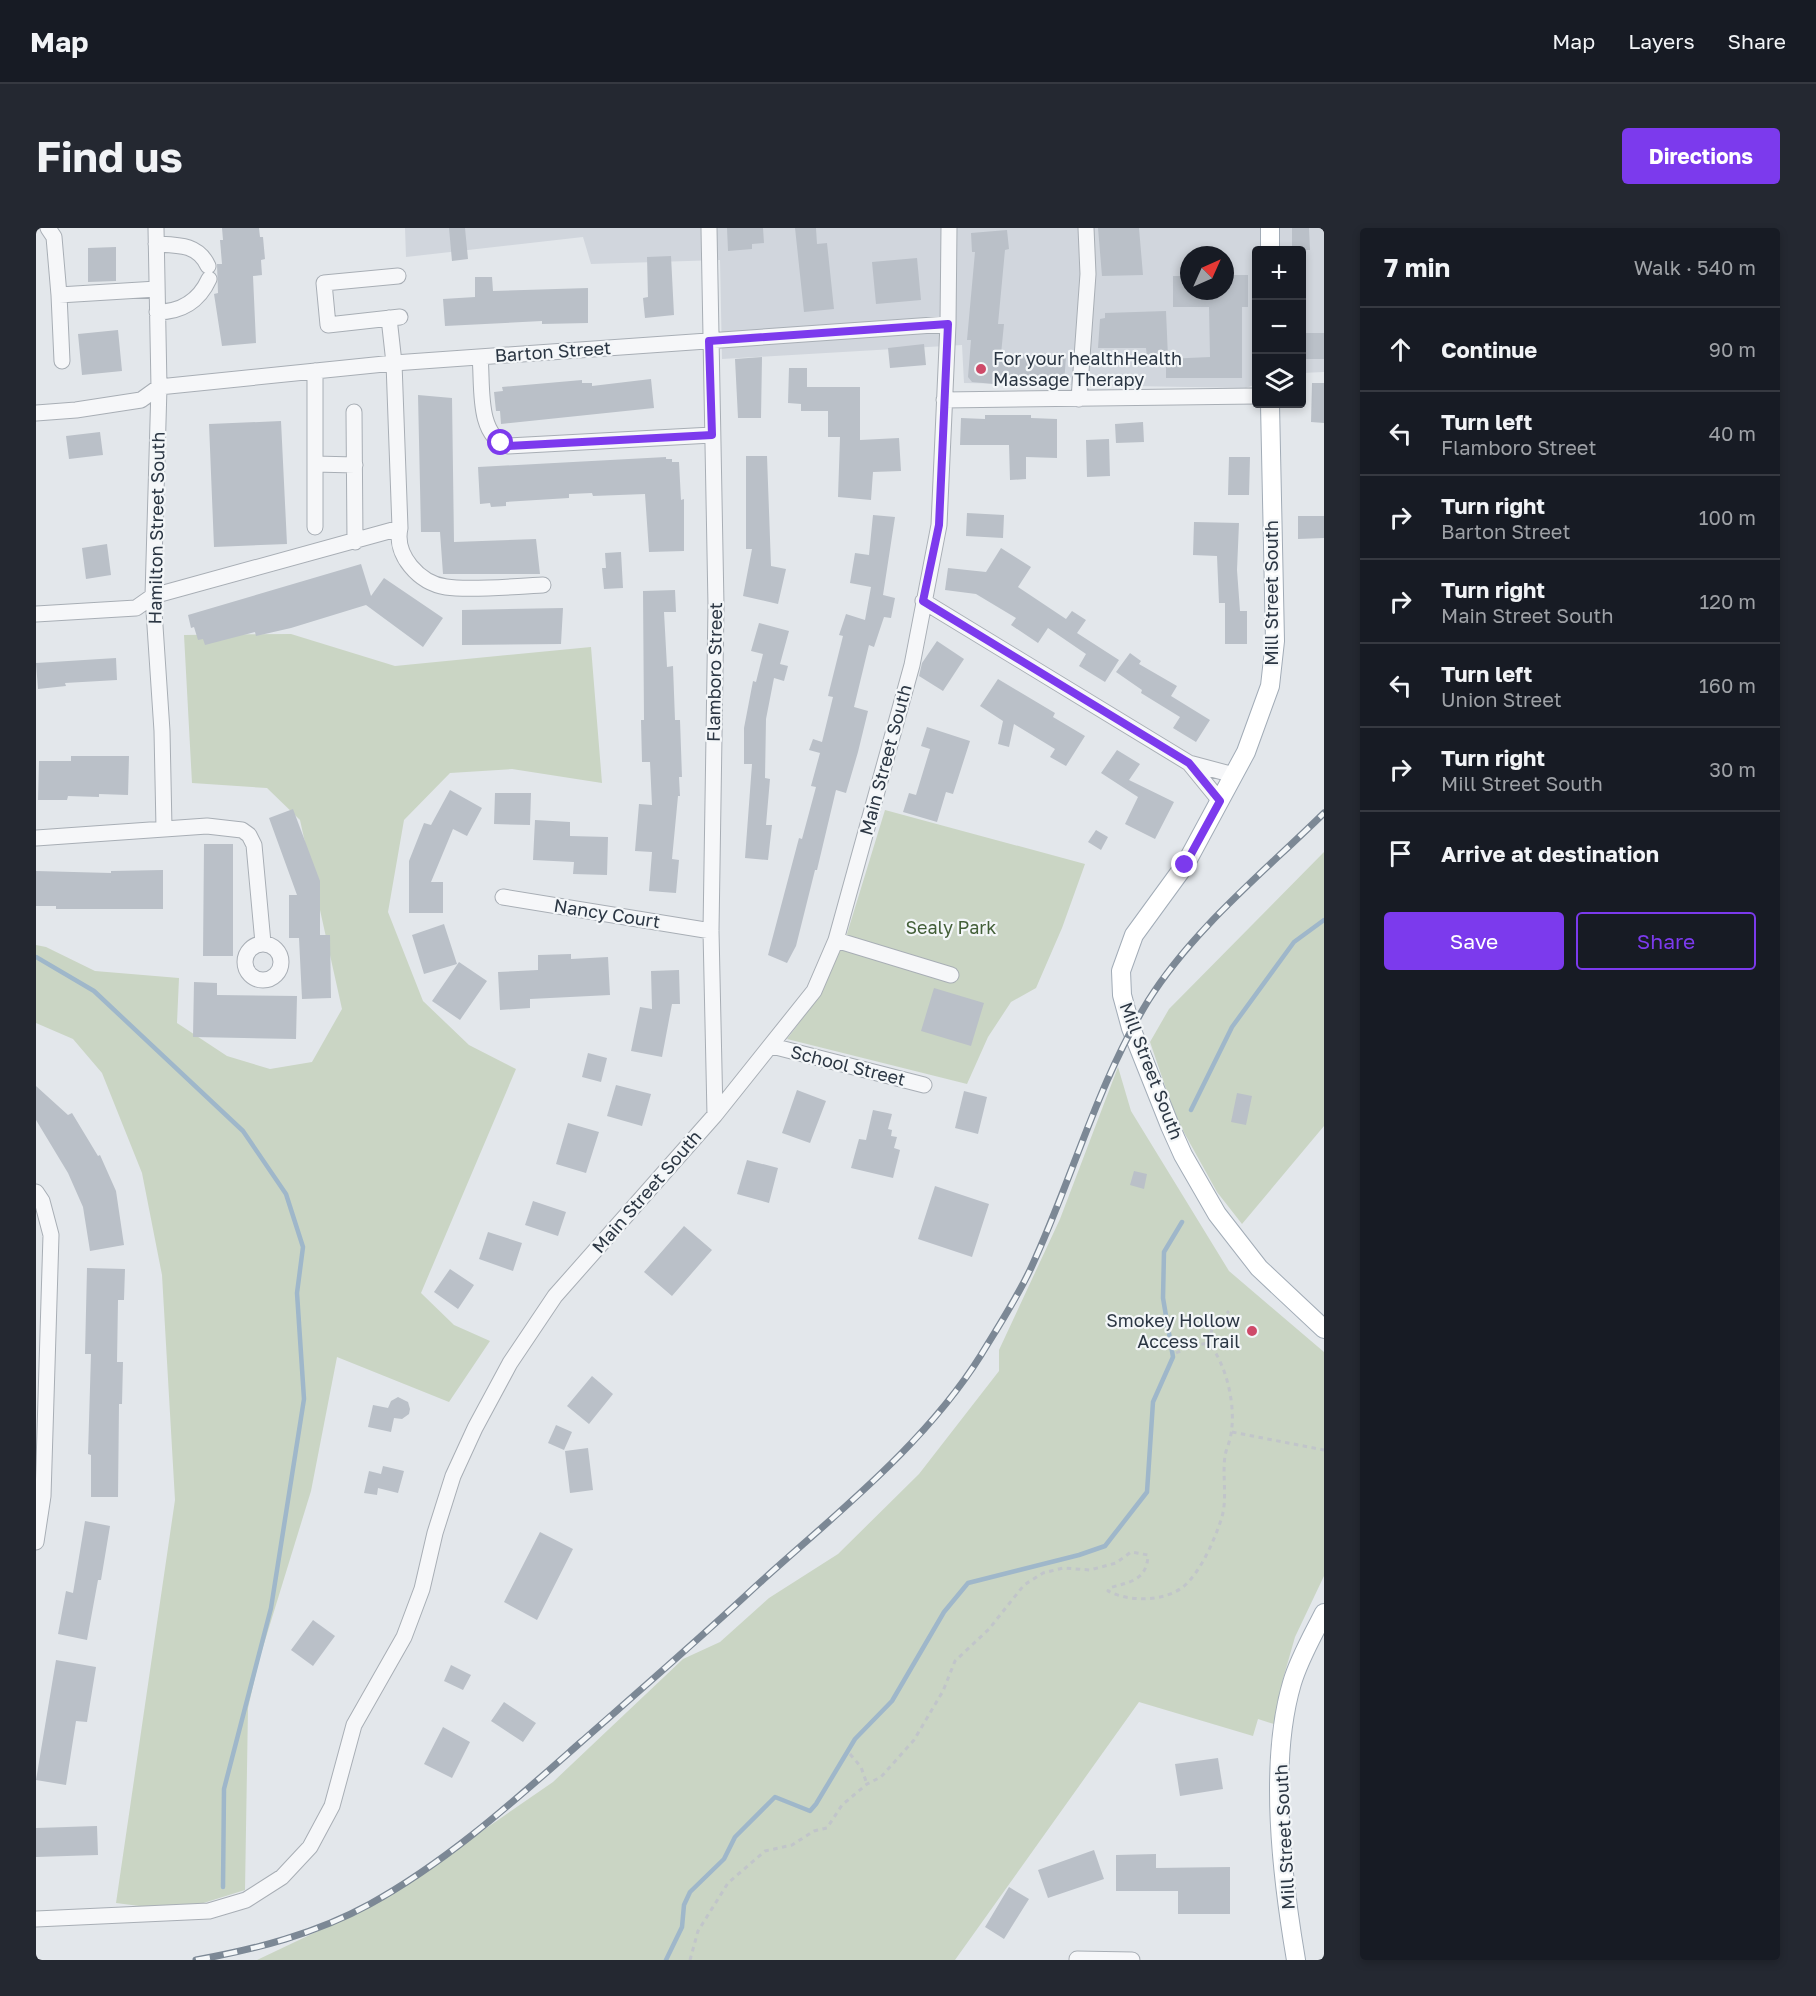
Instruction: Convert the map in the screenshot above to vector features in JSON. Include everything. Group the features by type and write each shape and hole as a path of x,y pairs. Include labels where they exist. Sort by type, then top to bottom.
{"main road":[{"path":"1270,228 1270,246"},
{"name":"Mill Street South","path":"1270,408 1275,641 1270,686 1250,742 1220,801 1185,865 1134,935 1121,971 1122,995 1131,1028 1183,1155 1217,1214 1259,1268 1324,1329"},
{"name":"Mill Street South","path":"1296,1960 1288,1914 1279,1776 1282,1730 1292,1683 1324,1613"}],"street":[{"path":"48,228 54,237 62,362"},
{"name":"Hamilton Street South","path":"156,228 159,387 153,596 162,731 164,828"},
{"name":"Flamboro Street","path":"709,228 709,341 716,606 711,931 715,1115"},
{"name":"Main Street South","path":"36,1919 209,1911 246,1900 282,1876 310,1847 332,1806 354,1725 404,1637 422,1589 435,1533 453,1476 504,1373 555,1296 715,1115 814,991 836,940 912,665 939,525 948,324 949,228"},
{"path":"1079,399 1088,274 1086,228"},
{"path":"156,244 183,245 196,250 204,257 209,273 204,290 190,304 172,312 158,312"},
{"path":"398,276 324,283 328,325 395,318 399,548 418,573 446,587 543,585"},
{"path":"58,295 157,289"},
{"name":"Barton Street","path":"159,387 394,363 948,324"},
{"path":"480,357 486,424 494,438 508,446 712,435"},
{"path":"315,371 315,527"},
{"path":"36,413 76,410 141,400 159,387"},
{"path":"944,400 1252,396"},
{"path":"354,412 355,542"},
{"path":"315,464 355,465"},
{"path":"36,614 136,608 153,596 400,528"},
{"path":"923,601 1189,763 1234,775"},
{"path":"1189,763 1220,801"},
{"path":"36,837 207,826 234,828 249,835 254,845 257,863 263,943"},
{"name":"Nancy Court","path":"503,897 711,931"},
{"path":"836,940 951,975"},
{"name":"School Street","path":"772,1046 924,1085"},
{"path":"36,1192 42,1202 51,1235 40,1395 43,1496 36,1542"},
{"path":"1077,1959 1132,1960"}],"path":[{"path":"690,1960 698,1931 728,1883 765,1851 792,1845 814,1831 827,1828 842,1805 867,1784 880,1777 914,1740 943,1691 955,1661 989,1629 1024,1585 1043,1573 1063,1568 1090,1570 1116,1563 1131,1552 1148,1555 1142,1576 1132,1583 1109,1588 1108,1591 1140,1600 1163,1596 1182,1587 1196,1571 1222,1519 1225,1455 1232,1432 1229,1387 1218,1355 1209,1343 1212,1329 1229,1311"},
{"path":"1176,1353 1191,1346 1209,1343"},
{"path":"1232,1432 1324,1450"},
{"path":"850,1754 861,1767 867,1784"}],"shaded area":[{"path":"405,228 1324,228 1324,372 1306,373 1306,246 1252,246 1252,386 1246,388 964,383 962,345 722,359 720,260 591,264 583,237 406,257"}],"green space":[{"path":"291,634 395,666 591,647 602,783 512,769 450,773 404,820 388,912 423,1001 469,1045 516,1069 421,1293 454,1325 490,1341 449,1402 337,1357 311,1491 259,1660 248,1708 245,1890 178,1911 116,1903 175,1500 162,1275 142,1173 102,1073 73,1039 36,1023 36,945 46,947 95,971 179,978 177,1023 227,1056 270,1069 312,1062 342,1009 300,820 267,788 192,783 184,635"},
{"name":"Sealy Park","path":"885,810 1085,864 1062,928 1036,988 1011,1002 988,1037 967,1084 787,1039 821,994 846,937"},
{"path":"1324,852 1324,1126 1242,1224 1217,1192 1176,1118 1150,1042 1169,1009"},
{"path":"1118,1067 1131,1111 1229,1271 1324,1352 1324,1576 1295,1637 1283,1679 1277,1725 1258,1719 1253,1736 1139,1702 955,1960 257,1960 379,1902 553,1782 683,1659 720,1642 769,1598 838,1554 919,1474 999,1371 999,1350 1060,1219"}],"building":[{"path":"222,228 259,228 260,237 263,237 265,259 261,260 262,275 253,276 256,343 222,346 214,294 218,293 217,264 222,264 220,240 223,240"},
{"path":"449,228 465,228 468,259 452,261"},
{"path":"727,228 763,228 764,243 752,244 752,249 728,251"},
{"path":"795,228 816,228 817,244 827,243 834,309 804,312"},
{"path":"1098,228 1139,228 1143,275 1102,276"},
{"path":"1292,228 1309,228 1310,250 1306,250 1306,246 1292,246"},
{"path":"1007,230 1009,249 1005,250 998,324 1004,324 1001,354 1026,356 1042,353 1066,357 1064,383 994,381 994,384 972,382 968,377 971,340 967,340 975,252 972,252 971,233"},
{"path":"116,247 116,281 88,282 88,248"},
{"path":"671,256 674,315 645,318 643,298 648,297 647,257"},
{"path":"917,258 921,300 876,304 872,262"},
{"path":"1234,275 1248,275 1248,307 1242,307 1242,378 1166,378 1166,359 1210,357 1209,307 1173,307 1173,276 1180,276 1180,300 1234,300"},
{"path":"475,277 492,277 493,291 588,288 588,323 542,324 542,321 445,326 443,299 475,297"},
{"path":"1166,311 1168,357 1147,357 1146,348 1098,348 1100,319 1105,318 1105,313"},
{"path":"118,330 122,371 82,375 78,334"},
{"path":"1306,333 1324,333 1324,359 1306,359"},
{"path":"924,344 926,365 890,368 888,348"},
{"path":"762,357 761,418 738,418 735,359"},
{"path":"789,368 807,368 807,387 860,387 860,440 899,438 901,471 873,472 871,500 838,497 840,437 828,437 828,411 801,411 801,404 788,403"},
{"path":"651,379 654,408 501,424 500,411 496,411 494,392 503,391 502,387 582,380 582,383 592,383 592,386"},
{"path":"1312,383 1324,383 1324,423 1311,422"},
{"path":"418,395 452,398 454,542 536,539 540,574 443,574 440,532 421,532"},
{"path":"985,415 1031,415 1031,418 1057,419 1057,458 1026,457 1026,479 1010,480 1009,445 960,445 961,418 985,419"},
{"path":"281,421 287,544 214,547 209,424"},
{"path":"1143,422 1144,442 1116,443 1115,424"},
{"path":"100,432 103,455 69,459 66,436"},
{"path":"1109,439 1110,476 1087,477 1086,440"},
{"path":"746,456 767,456 771,566 786,569 778,604 743,596 752,549 746,549"},
{"path":"666,457 666,459 672,459 672,462 679,462 681,500 684,499 684,551 649,552 645,494 593,496 592,493 569,494 569,498 506,502 506,506 491,507 490,503 480,504 478,467"},
{"path":"1229,457 1250,457 1249,495 1228,495"},
{"path":"967,513 1004,515 1003,538 966,536"},
{"path":"873,515 895,517 883,595 895,598 891,618 884,617 874,647 869,645 854,707 868,711 858,752 846,793 836,790 796,946 787,963 768,955 799,838 802,839 816,787 811,786 820,753 809,750 813,739 822,742 833,697 828,696 843,636 839,635 846,614 865,620 871,587 850,583 855,553 869,555"},
{"path":"1298,516 1324,516 1324,538 1298,539"},
{"path":"1194,522 1239,523 1237,570 1240,611 1247,611 1247,644 1225,644 1225,603 1219,603 1217,556 1193,555"},
{"path":"107,544 111,575 86,579 82,548"},
{"path":"1001,548 1031,567 1018,587 1066,619 1072,611 1086,620 1077,633 1119,660 1105,682 1079,666 1086,654 1048,628 1038,643 1011,625 1016,618 976,594 945,590 948,568 986,572"},
{"path":"621,552 623,588 604,589 602,568 606,568 605,553"},
{"path":"361,564 371,596 384,578 443,618 423,647 366,605 291,628 256,636 255,632 205,645 203,639 198,640 194,627 191,628 188,615"},
{"path":"675,590 676,612 664,612 667,667 673,666 675,720 680,720 682,777 679,777 680,796 678,796 672,859 679,860 676,893 649,891 652,852 635,851 639,804 652,805 650,762 642,762 643,591"},
{"path":"563,608 561,644 462,645 462,610"},
{"path":"759,623 789,631 780,664 788,666 784,681 774,678 766,719 765,778 770,779 766,825 772,825 768,860 745,858 752,764 744,764 744,728 753,681 756,682 763,654 751,651"},
{"path":"937,641 964,659 943,691 919,676 922,663"},
{"path":"1130,653 1141,661 1139,664 1177,686 1171,696 1210,720 1196,742 1173,728 1180,717 1141,693 1142,690 1116,672"},
{"path":"116,658 117,680 65,683 66,686 38,689 36,663"},
{"path":"998,679 1055,713 1053,717 1085,736 1066,766 1050,757 1055,749 1014,724 1009,747 998,744 1003,721 980,706"},
{"path":"927,727 970,741 953,794 946,792 937,822 903,812 909,793 916,795 930,749 921,746"},
{"path":"1117,750 1140,764 1129,780 1174,802 1155,839 1125,824 1138,797 1101,773"},
{"path":"71,756 129,756 128,795 99,794 99,797 68,796 67,800 38,800 39,761 71,761"},
{"path":"450,790 482,808 467,836 453,829 431,882 443,882 443,913 409,913 409,861 424,823 431,825"},
{"path":"495,793 531,793 530,825 494,824"},
{"path":"293,809 320,881 320,935 330,935 331,998 302,999 299,938 289,938 289,895 297,895 269,818"},
{"path":"535,820 570,822 570,836 608,837 607,875 573,874 574,862 533,860"},
{"path":"1096,830 1108,837 1101,850 1088,842"},
{"path":"204,844 233,844 233,956 203,956"},
{"path":"163,870 163,909 56,909 56,906 36,906 36,871 111,873 111,871"},
{"path":"444,924 457,964 424,974 412,935"},
{"path":"571,954 571,959 608,957 610,995 530,999 530,1008 500,1010 498,972 538,970 538,955"},
{"path":"459,962 487,981 460,1020 432,1001"},
{"path":"679,970 680,1004 672,1004 662,1057 631,1051 640,1007 652,1009 651,971"},
{"path":"194,982 217,983 217,995 297,996 296,1039 193,1037"},
{"path":"934,988 984,1003 971,1046 921,1031"},
{"path":"588,1053 607,1058 601,1082 582,1077"},
{"path":"616,1085 651,1094 642,1126 607,1116"},
{"path":"36,1086 68,1115 72,1113 98,1156 100,1155 116,1191 124,1245 90,1251 83,1207 68,1173 36,1120"},
{"path":"797,1090 826,1101 810,1143 782,1133"},
{"path":"964,1091 987,1097 978,1134 955,1128"},
{"path":"1237,1093 1252,1096 1246,1125 1231,1122"},
{"path":"873,1110 892,1114 888,1129 892,1130 891,1136 897,1137 894,1148 900,1150 893,1178 851,1168 859,1139 866,1140"},
{"path":"568,1123 599,1132 586,1173 556,1164"},
{"path":"747,1160 778,1168 769,1203 737,1194"},
{"path":"1134,1171 1147,1174 1144,1189 1130,1185"},
{"path":"935,1186 989,1204 972,1257 918,1239"},
{"path":"533,1201 566,1212 558,1236 525,1225"},
{"path":"684,1226 712,1250 672,1296 644,1272"},
{"path":"488,1232 522,1243 513,1271 479,1259"},
{"path":"87,1268 125,1269 124,1300 118,1300 117,1362 123,1362 122,1404 119,1404 118,1497 91,1497 91,1455 88,1454 91,1354 85,1354"},
{"path":"450,1269 474,1285 458,1309 434,1292"},
{"path":"592,1376 613,1394 589,1424 567,1406"},
{"path":"398,1397 408,1402 409,1414 402,1419 394,1418 391,1432 368,1427 373,1405 388,1408 391,1401"},
{"path":"556,1425 572,1432 564,1450 548,1443"},
{"path":"588,1448 593,1490 570,1493 565,1451"},
{"path":"383,1466 404,1471 398,1493 378,1488 377,1495 364,1493 369,1471 381,1474"},
{"path":"85,1521 110,1526 101,1580 98,1580 87,1640 58,1634 66,1591 73,1593"},
{"path":"540,1532 573,1549 537,1620 504,1602"},
{"path":"313,1620 335,1636 313,1666 291,1650"},
{"path":"56,1660 96,1667 87,1722 76,1721 66,1785 36,1780"},
{"path":"451,1665 471,1675 463,1690 444,1681"},
{"path":"504,1702 536,1723 523,1742 491,1721"},
{"path":"443,1727 470,1742 452,1778 424,1764"},
{"path":"1218,1758 1223,1789 1180,1796 1175,1764"},
{"path":"97,1826 98,1855 36,1857 36,1828"},
{"path":"1094,1850 1104,1879 1048,1898 1038,1870"},
{"path":"1156,1854 1156,1868 1230,1867 1230,1914 1178,1914 1178,1891 1116,1891 1116,1855"},
{"path":"1009,1887 1029,1899 1004,1939 985,1927"}],"waterway":[{"path":"1191,1110 1232,1027 1294,942 1324,920"},
{"path":"36,957 94,991 243,1131 286,1194 303,1247 297,1293 304,1399 271,1608 224,1789 223,1887"},
{"path":"666,1960 682,1927 684,1905 690,1892 724,1859 735,1837 775,1797 810,1811 855,1739 892,1701 944,1612 968,1583 1079,1555 1105,1546 1147,1492 1153,1402 1173,1357 1163,1298 1164,1252 1182,1222"}],"railway":[{"path":"196,1960 241,1951 328,1924 370,1904 426,1869 480,1829 556,1764 846,1506 905,1449 933,1420 958,1388 1020,1290 1046,1235 1114,1065 1148,1001 1166,975 1208,925 1324,813"}],"place":[{"name":"For your healthHealth Massage Therapy","path":"981,369"},
{"name":"Smokey Hollow Access Trail","path":"1252,1331"}],"route":[{"path":"501,443 508,446 712,435 709,341 948,324 939,525 923,601 1189,763 1220,801 1185,865"}]}
